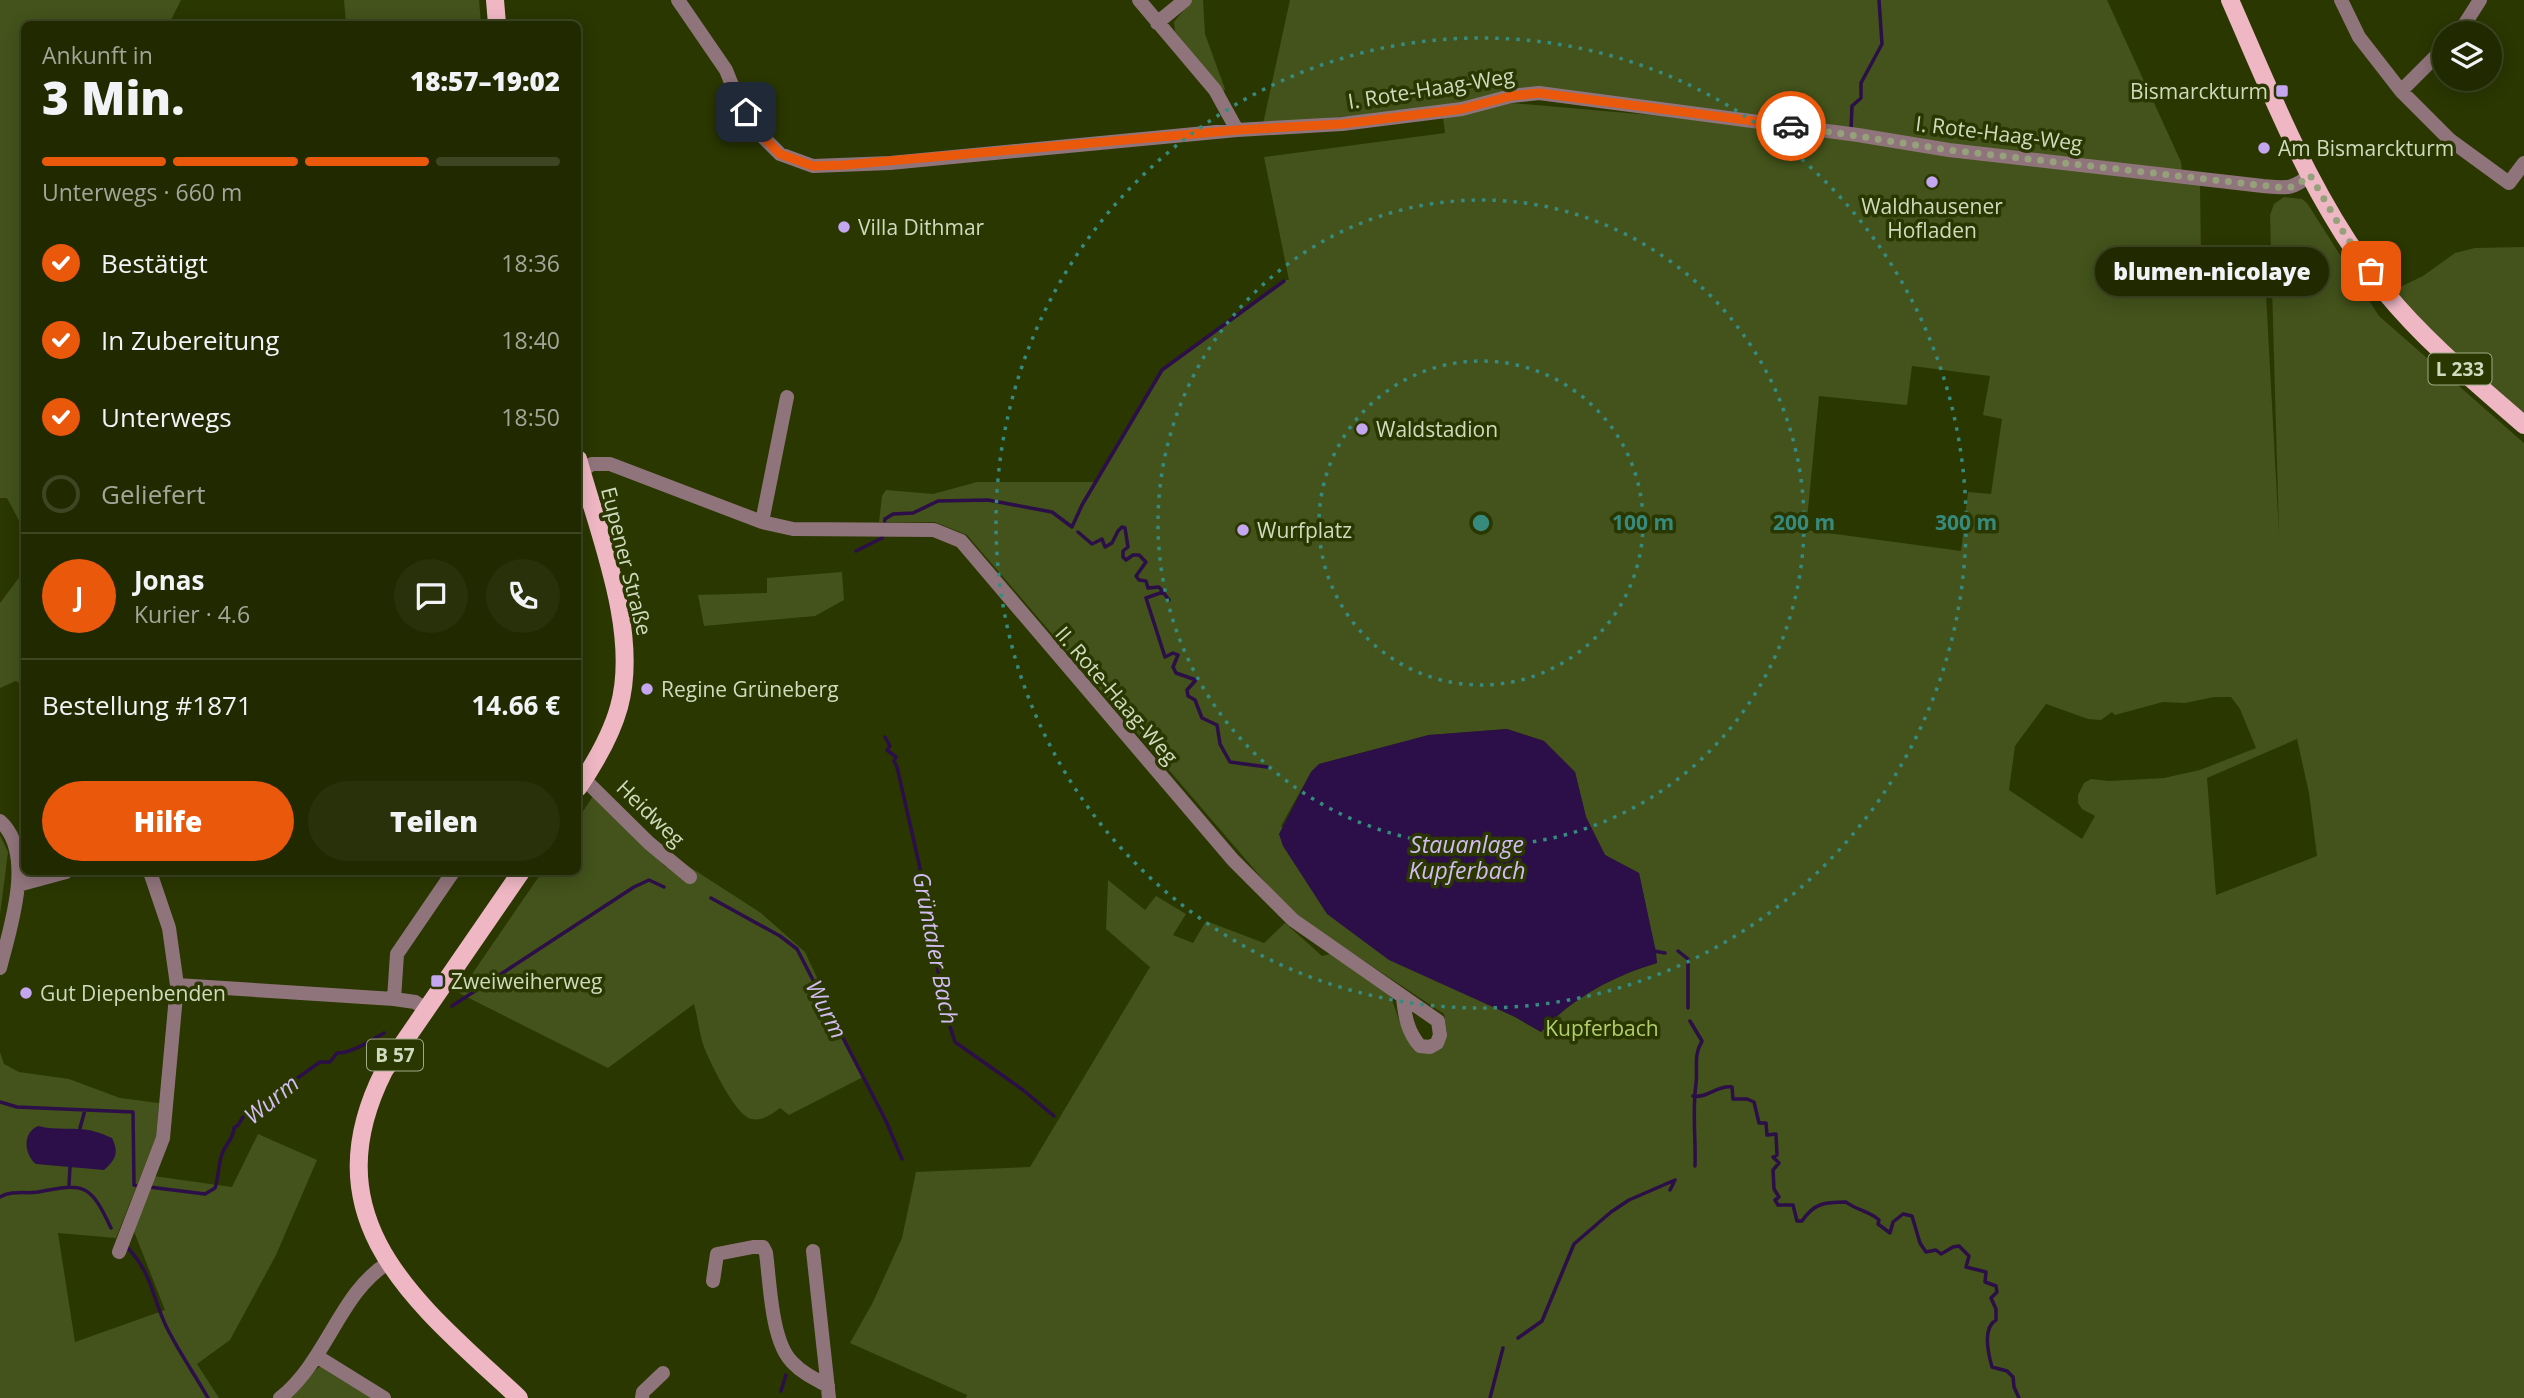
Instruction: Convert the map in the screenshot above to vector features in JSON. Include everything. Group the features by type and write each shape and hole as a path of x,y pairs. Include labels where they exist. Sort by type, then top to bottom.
{"main road":[{"path":"495,0 497,21"},
{"name":"L 233","path":"2230,0 2271,95 2310,175 2345,235 2392,299 2459,368 2524,425"},
{"name":"Eupener Straße","path":"581,476 598,526 620,612 625,658 624,680 616,716 601,750 581,783"},
{"name":"B 57","path":"518,875 384,1071 371,1097 362,1126 358,1174 367,1219 388,1263 413,1296 437,1321 519,1398"}],"street":[{"name":"I. Rote-Haag-Weg","path":"678,0 726,70 736,95 756,130 780,154 813,166 890,163 1237,130 1367,121 1462,109 1511,96 1539,93 1858,135 1949,150 2263,186 2296,186 2310,175"},
{"path":"1139,0 1215,90 1237,130"},
{"path":"1157,23 1185,0"},
{"path":"2342,0 2359,37 2401,91 2450,140 2509,183 2524,163"},
{"path":"2467,21 2480,0"},
{"path":"2401,91 2432,60"},
{"path":"762,522 787,397"},
{"name":"II. Rote-Haag-Weg","path":"581,466 610,464 762,522 793,529 934,530 961,541 1233,860 1293,920 1403,998"},
{"name":"Heidweg","path":"581,783 690,877"},
{"path":"0,821 10,831 19,856 18,885 0,968"},
{"path":"18,885 55,875"},
{"path":"119,1252 163,1138 177,985 169,928 151,875"},
{"path":"394,999 397,954 451,875"},
{"path":"177,985 394,999 415,1002 426,1009"},
{"path":"713,1281 718,1254 763,1247 780,1344 790,1361 829,1392"},
{"path":"813,1251 829,1392"},
{"path":"280,1398 297,1385 318,1357 360,1287 388,1263"},
{"path":"318,1357 384,1398"},
{"path":"642,1398 643,1392 663,1373"}],"green space":[{"path":"0,0 181,0 170,21 21,21 21,524 7,498 0,498"},
{"path":"344,0 479,0 481,21 346,21"},
{"path":"1192,0 1203,0 1205,34 1225,89 1223,92 1175,31 1174,22"},
{"path":"1290,0 2107,0 2181,162 2182,171 1973,150 1529,88 1440,108 1263,124"},
{"path":"1511,103 1662,116 2200,185 2201,257 2264,257 2279,534 2270,215 2274,204 2284,197 2302,199 2379,316 2524,443 2524,1398 966,1398 967,1395 850,1343 873,1302 902,1238 916,1172 1030,1167 1150,967 1106,929 1108,880 1145,910 1156,896 1186,914 1173,935 1193,943 1206,921 1264,943 1285,923 1322,956 1330,954 1390,994 1400,1023 1419,1049 1447,1032 1444,1014 1291,912 967,535 935,522 879,522 882,496 886,490 933,494 977,482 1094,482 1161,369 1284,280 1289,280 1264,157 1445,133 1443,117","holes":["1912,366 1990,376 1983,415 2002,419 1991,494 1968,492 1961,551 1806,530 1819,396 1907,405","2214,697 2231,697 2240,709 2256,748 2200,770 2164,778 2109,781 2091,779 2084,783 2078,795 2078,803 2082,809 2095,816 2082,839 2009,790 2015,746 2046,704 2088,719 2101,720 2112,712 2115,715 2163,702 2185,703","1507,729 1544,741 1575,772 1586,817 1605,855 1639,873 1657,963 1625,974 1594,990 1566,1009 1541,1032 1515,1017 1281,826 1311,772 1319,764 1429,735","2297,739 2309,793 2317,856 2216,895 2207,778"]},
{"path":"2524,247 2524,414 2452,352 2394,290 2423,276 2455,253 2475,248"},
{"path":"842,572 844,600 815,616 704,626 698,595 767,593 767,578"},
{"path":"21,575 21,684 16,681 0,688 0,603"},
{"path":"595,793 666,867 682,862 761,913 805,952 863,1077 789,1115 780,1108 763,1118 751,1119 738,1108 712,1064 702,1042 694,1004 608,1068 459,993 540,875 581,875 581,814"},
{"path":"0,835 8,852 0,915"},
{"path":"0,1052 4,1064 19,1072 69,1079 120,1098 159,1103 156,1137 116,1238 58,1233 75,1342 165,1310 133,1229 153,1176 232,1187 258,1134 317,1160 276,1255 230,1340 197,1364 219,1398 0,1398"},
{"path":"319,1367 324,1367 377,1398 286,1398"}],"water":[{"name":"Stauanlage Kupferbach","path":"1507,729 1544,741 1575,772 1586,817 1605,855 1639,873 1656,952 1657,963 1625,974 1594,990 1566,1009 1541,1032 1515,1017 1389,960 1327,914 1283,846 1279,834 1311,772 1319,764 1429,735"},
{"path":"38,1126 104,1134 112,1138 115,1156 104,1170 36,1164 29,1155 26,1144 29,1133"}],"waterway":[{"path":"1851,130 1852,106 1861,98 1861,83 1882,44 1879,0"},
{"path":"884,527 885,519 893,514 913,513 938,501 988,500 1052,512 1072,527 1082,505 1162,370 1284,281"},
{"name":"Kupferbach","path":"1078,532 1092,544 1102,539 1105,547 1112,543 1122,527 1125,528 1128,547 1123,551 1123,557 1126,560 1133,555 1139,555 1146,562 1136,576 1139,580 1146,581 1148,588 1159,587 1163,592 1146,598 1165,657 1173,653 1178,655 1173,667 1176,673 1196,680 1187,690 1188,696 1195,700 1202,718 1217,725 1220,744 1230,762 1267,767"},
{"name":"Kupferbach","path":"856,551 883,535"},
{"path":"1163,592 1169,600"},
{"name":"Grüntaler Bach","path":"885,737 890,746 887,750 896,757 894,761 932,921 931,933 946,1014 955,1042 1023,1090 1054,1116"},
{"name":"Wurm","path":"452,1006 634,887 649,880 664,887"},
{"name":"Wurm","path":"711,898 780,936 797,949 886,1121 902,1159"},
{"name":"Kupferbach","path":"1654,951 1665,953"},
{"name":"Kupferbach","path":"1678,951 1688,959 1688,1008"},
{"name":"Kupferbach","path":"1690,1021 1702,1041 1696,1062 1695,1166"},
{"name":"Wurm","path":"149,1187 205,1194 215,1188 222,1154 234,1128 243,1117 320,1062 330,1062 337,1053 355,1049 384,1033"},
{"path":"1693,1096 1732,1087 1733,1099 1754,1102 1759,1123 1766,1123 1767,1135 1776,1134 1777,1155 1773,1157 1779,1163 1773,1170 1774,1189 1779,1197 1775,1200 1778,1205 1793,1205 1797,1221 1802,1221 1811,1210 1821,1205 1846,1202 1875,1217 1879,1220 1878,1224 1890,1233 1893,1222 1903,1214 1912,1216 1920,1243 1926,1252 1936,1250 1941,1254 1959,1246 1969,1256 1966,1267 1986,1272 1985,1282 1996,1286 1997,1292 1991,1298 1996,1309 1996,1320 1989,1329 1989,1355 1992,1367 2007,1371 2013,1377 2019,1398"},
{"name":"Wurm","path":"0,1102 17,1107 133,1112 134,1185 139,1186"},
{"path":"80,1128 85,1110"},
{"path":"69,1185 70,1167"},
{"name":"Kupferbach","path":"1518,1338 1542,1321 1574,1244 1629,1200 1675,1180"},
{"path":"1670,1190 1674,1182"},
{"name":"Wurm","path":"0,1197 66,1188 84,1190 97,1202 111,1228"},
{"name":"Wurm","path":"126,1246 142,1267 167,1328 208,1398"},
{"name":"Kupferbach","path":"1490,1398 1503,1348"},
{"name":"Wurm","path":"781,1391 786,1375"}],"way so far":[{"path":"1791,126 1949,150 2285,188 2296,186 2310,175 2345,235 2371,271"}],"place":[{"name":"Bismarckturm","path":"2282,91"},
{"name":"Am Bismarckturm","path":"2264,148"},
{"name":"Waldhausener Hofladen","path":"1932,182"},
{"name":"Villa Dithmar","path":"844,227"},
{"name":"blumen-nicolaye","path":"2371,271"},
{"name":"Waldstadion","path":"1362,429"},
{"name":"Wurfplatz","path":"1243,530"},
{"name":"Regine Grüneberg","path":"647,689"},
{"name":"Zweiweiherweg","path":"437,981"},
{"name":"Gut Diepenbenden","path":"26,993"}],"route":[{"path":"746,112 756,130 780,154 813,166 890,163 1237,130 1342,124 1462,109 1511,96 1539,93 1791,126"}]}
